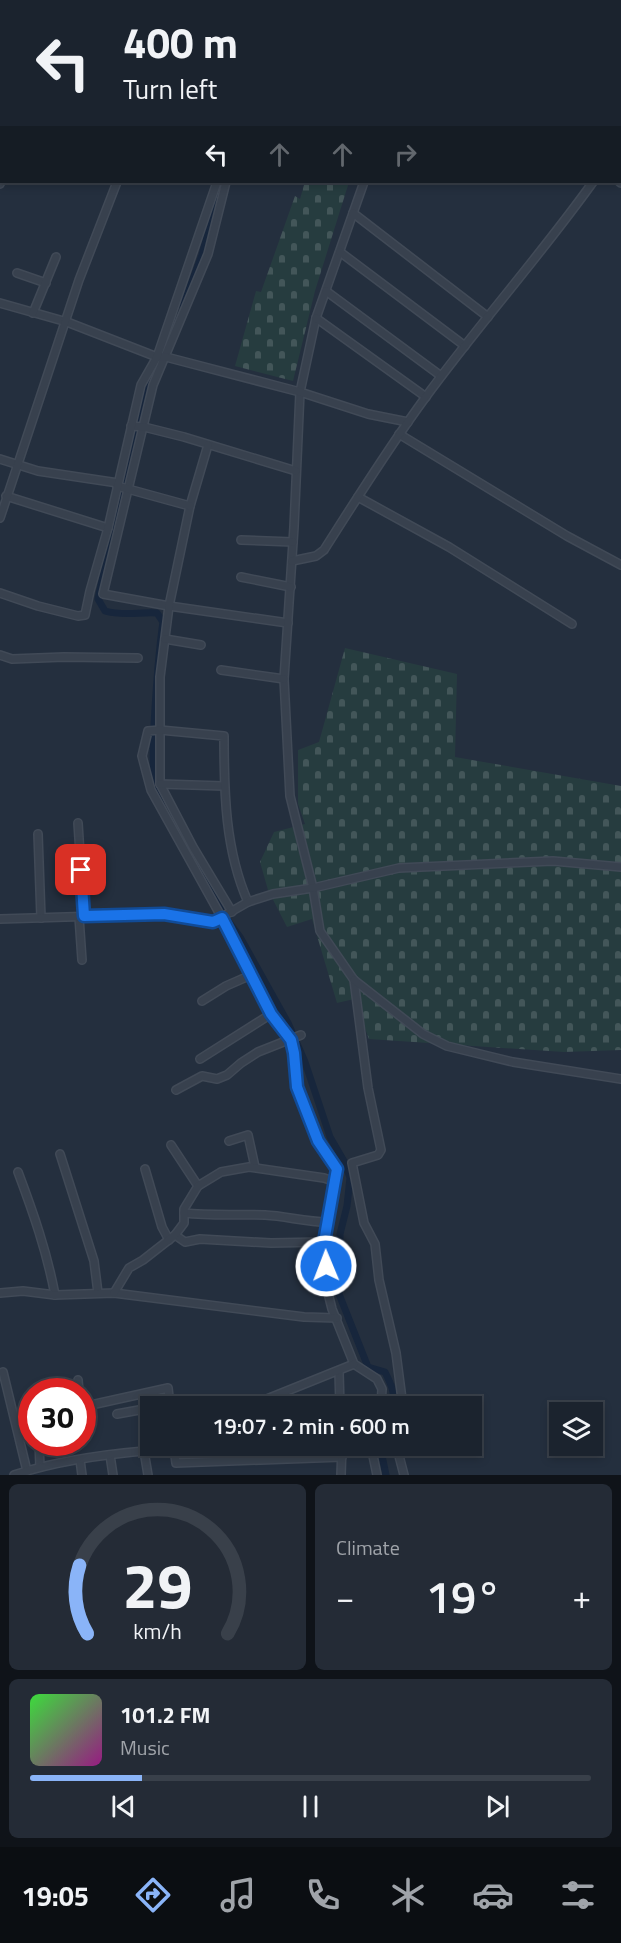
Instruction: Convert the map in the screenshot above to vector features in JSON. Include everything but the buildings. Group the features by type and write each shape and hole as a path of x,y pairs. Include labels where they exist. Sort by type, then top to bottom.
{"street":[{"path":"0,518 4,497 67,322 79,280 117,183"},
{"path":"0,593 38,606 78,616 85,615 141,385 157,357 217,183"},
{"path":"103,594 153,385 208,254 226,183"},
{"path":"364,183 316,318 300,392 291,587 284,679 290,796 313,888 320,931 354,980 423,1034 447,1047 513,1062 621,1079"},
{"path":"292,561 316,556 324,549 399,434 441,376 592,183"},
{"path":"353,213 489,317"},
{"path":"340,252 465,346"},
{"path":"33,313 56,257"},
{"path":"17,273 46,283"},
{"path":"326,291 441,376"},
{"path":"0,303 67,322 157,357 166,357 300,392 368,414 408,422"},
{"path":"316,318 426,397"},
{"path":"131,426 144,427 296,471"},
{"path":"399,434 567,536 621,565"},
{"path":"208,445 190,506 169,606 160,677 160,784 193,847 232,912"},
{"path":"0,459 38,471 117,485 190,506"},
{"path":"4,497 108,528"},
{"path":"358,497 449,547 572,624"},
{"path":"241,540 293,542"},
{"path":"241,577 291,587"},
{"path":"90,591 169,606 288,623"},
{"path":"165,639 201,645"},
{"path":"0,655 12,659 138,658"},
{"path":"221,670 284,679"},
{"path":"248,902 232,856 224,786 224,736 148,731 142,756 151,790 222,918 271,1014 291,1040 297,1087 318,1141 337,1169 324,1242 327,1289 332,1309 354,1364 377,1379 383,1396"},
{"path":"160,784 224,786"},
{"path":"78,824 82,960"},
{"path":"38,834 41,918"},
{"path":"0,919 164,914 213,922 248,902 273,894 313,888 399,868 553,861 621,867"},
{"path":"202,1001 226,986 251,975"},
{"path":"337,1169 378,1155 381,1150 368,1088 354,980"},
{"path":"200,1059 271,1014"},
{"path":"176,1090 202,1076 217,1079 227,1075 258,1052 301,1035"},
{"path":"229,1141 248,1135 255,1167"},
{"path":"171,1145 198,1186"},
{"path":"60,1154 94,1261 98,1293"},
{"path":"352,1163 363,1223 375,1244 379,1280 396,1353 402,1396"},
{"path":"114,1293 129,1268 172,1238 184,1222 184,1209 198,1186 221,1172 255,1167 336,1182"},
{"path":"145,1169 162,1227 172,1238 185,1242 200,1239 271,1243 324,1242"},
{"path":"18,1172 50,1266 54,1295"},
{"path":"184,1213 212,1216 267,1215 327,1222"},
{"path":"0,1293 22,1291 54,1295 114,1293 304,1317 337,1318"},
{"path":"273,1396 339,1372 354,1364"},
{"path":"3,1372 27,1471"},
{"path":"339,1372 340,1396"},
{"path":"96,1404 168,1388 169,1396"},
{"path":"117,1414 140,1410"},
{"path":"14,1475 40,1467 140,1451"},
{"path":"110,1455 113,1475"},
{"path":"40,1456 40,1467"},
{"path":"145,1456 148,1475"},
{"path":"175,1456 176,1463 342,1457 341,1475"},
{"path":"373,1456 377,1475"},
{"path":"399,1456 404,1475"},
{"path":"80,1460 82,1475"}],"green space":[{"path":"349,183 315,291 293,381 235,366 256,291 261,292 295,196 300,199 304,185 301,184"},
{"path":"345,648 457,674 455,757 621,786 621,1050 564,1052 369,1039 354,999 337,1003 312,919 287,927 268,890 260,862 274,832 305,824 298,804 298,750 319,742"}],"waterway":[{"path":"183,306 202,255 222,183"},
{"path":"161,361 143,393 98,599 105,611 124,614 157,613 163,622 156,686 153,755 154,775 161,804"},
{"path":"191,855 288,1023 305,1062 330,1137 345,1163 350,1178 347,1206 340,1234 339,1294 368,1367 385,1372 393,1396"},
{"path":"382,1456 386,1475"}],"route":[{"path":"81,870 84,916 164,914 213,922 222,918 271,1014 291,1040 297,1087 318,1141 337,1169 324,1242 326,1266"}]}
